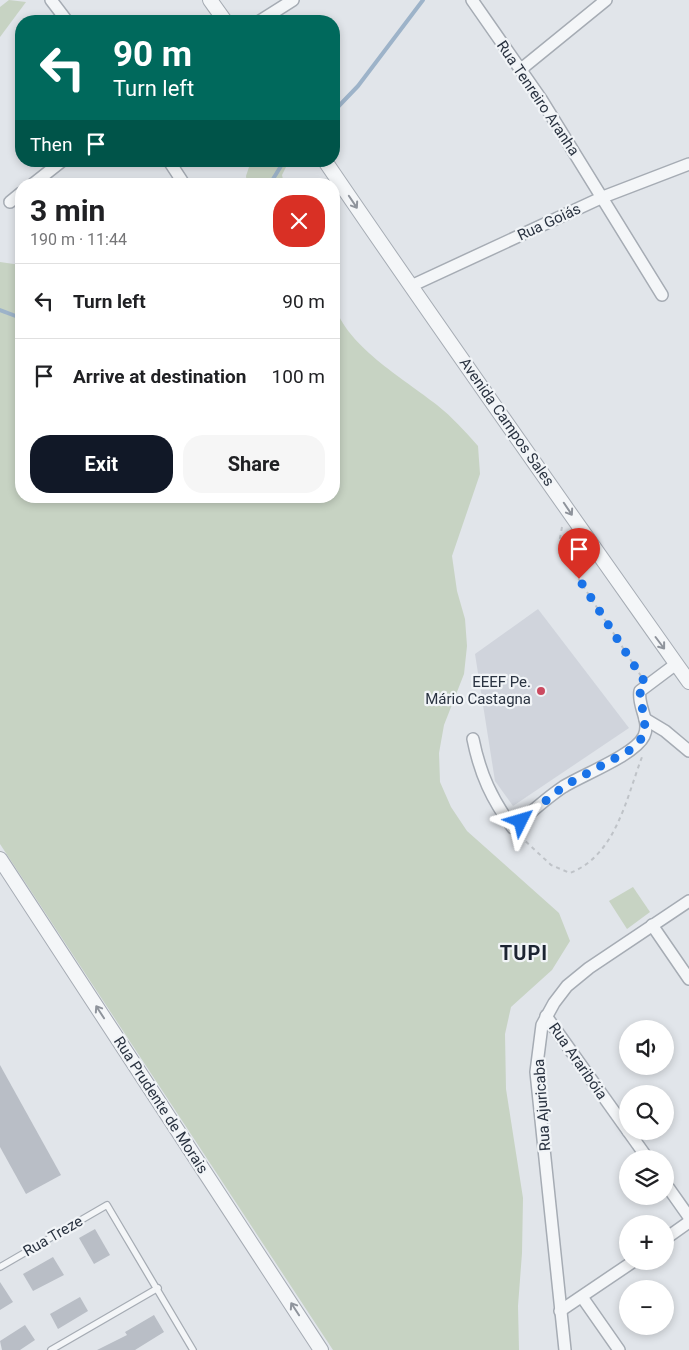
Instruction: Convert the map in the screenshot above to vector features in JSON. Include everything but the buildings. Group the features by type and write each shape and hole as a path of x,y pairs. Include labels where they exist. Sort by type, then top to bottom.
{"street":[{"path":"51,0 62,15"},
{"path":"210,0 221,15"},
{"path":"269,15 293,0"},
{"name":"Rua Tenreiro Aranha","path":"472,0 603,196 662,295"},
{"path":"520,70 606,0"},
{"name":"Rua Goiás","path":"411,286 603,196 689,164"},
{"path":"41,178 55,167"},
{"path":"173,167 180,178"},
{"name":"Avenida Campos Sales","path":"329,167 337,178"},
{"name":"Avenida Campos Sales","path":"340,183 567,507 640,616 689,682"},
{"path":"10,202 15,198"},
{"path":"473,740 486,787 513,828 558,790 630,750 644,736 645,719 639,695 646,684 676,664"},
{"path":"645,719 665,731 689,751"},
{"name":"Rua Prudente de Morais","path":"0,859 321,1350"},
{"name":"Rua Ajuricaba","path":"565,1350 536,1072 539,1042 546,1016 567,986 589,968 689,901"},
{"path":"652,925 689,979"},
{"name":"Rua Araribóia","path":"546,1016 619,1118"},
{"path":"674,1196 689,1217"},
{"path":"674,1233 689,1222"},
{"path":"560,1311 621,1270"},
{"path":"582,1298 619,1350"}],"lane":[{"name":"Rua Treze","path":"0,1267 107,1205 158,1288"},
{"path":"51,1350 158,1288 194,1350"}],"path":[{"path":"567,507 560,538 569,564 646,684"},
{"path":"513,828 551,865 570,873 580,868 606,847 625,807 644,751 644,736"}],"shaded area":[{"name":"EEEF Pe. Mário Castagna","path":"538,609 629,728 513,806 495,781 475,654"}],"green space":[{"path":"9,0 26,2 0,37 0,7"},
{"path":"249,167 286,167 282,175 283,178 246,178"},
{"path":"0,262 15,264 15,503 340,503 340,318 361,346 443,410 478,446 480,474 452,556 457,591 465,619 467,646 464,674 444,725 439,753 440,782 451,807 467,831 559,913 570,941 552,970 511,1007 505,1034 506,1089 523,1198 522,1253 518,1306 519,1350 333,1350 0,844"},
{"path":"633,887 650,912 627,929 609,901"}],"waterway":[{"path":"340,105 358,86 423,0"},
{"path":"274,178 280,167"},
{"path":"0,310 15,316"}],"place":[{"name":"EEEF Pe. Mário Castagna","path":"541,691"}],"district":[{"name":"TUPI","path":"524,953"}],"route":[{"path":"521,821 564,786 630,750 644,736 645,719 639,695 641,688 646,684 579,579"}]}
